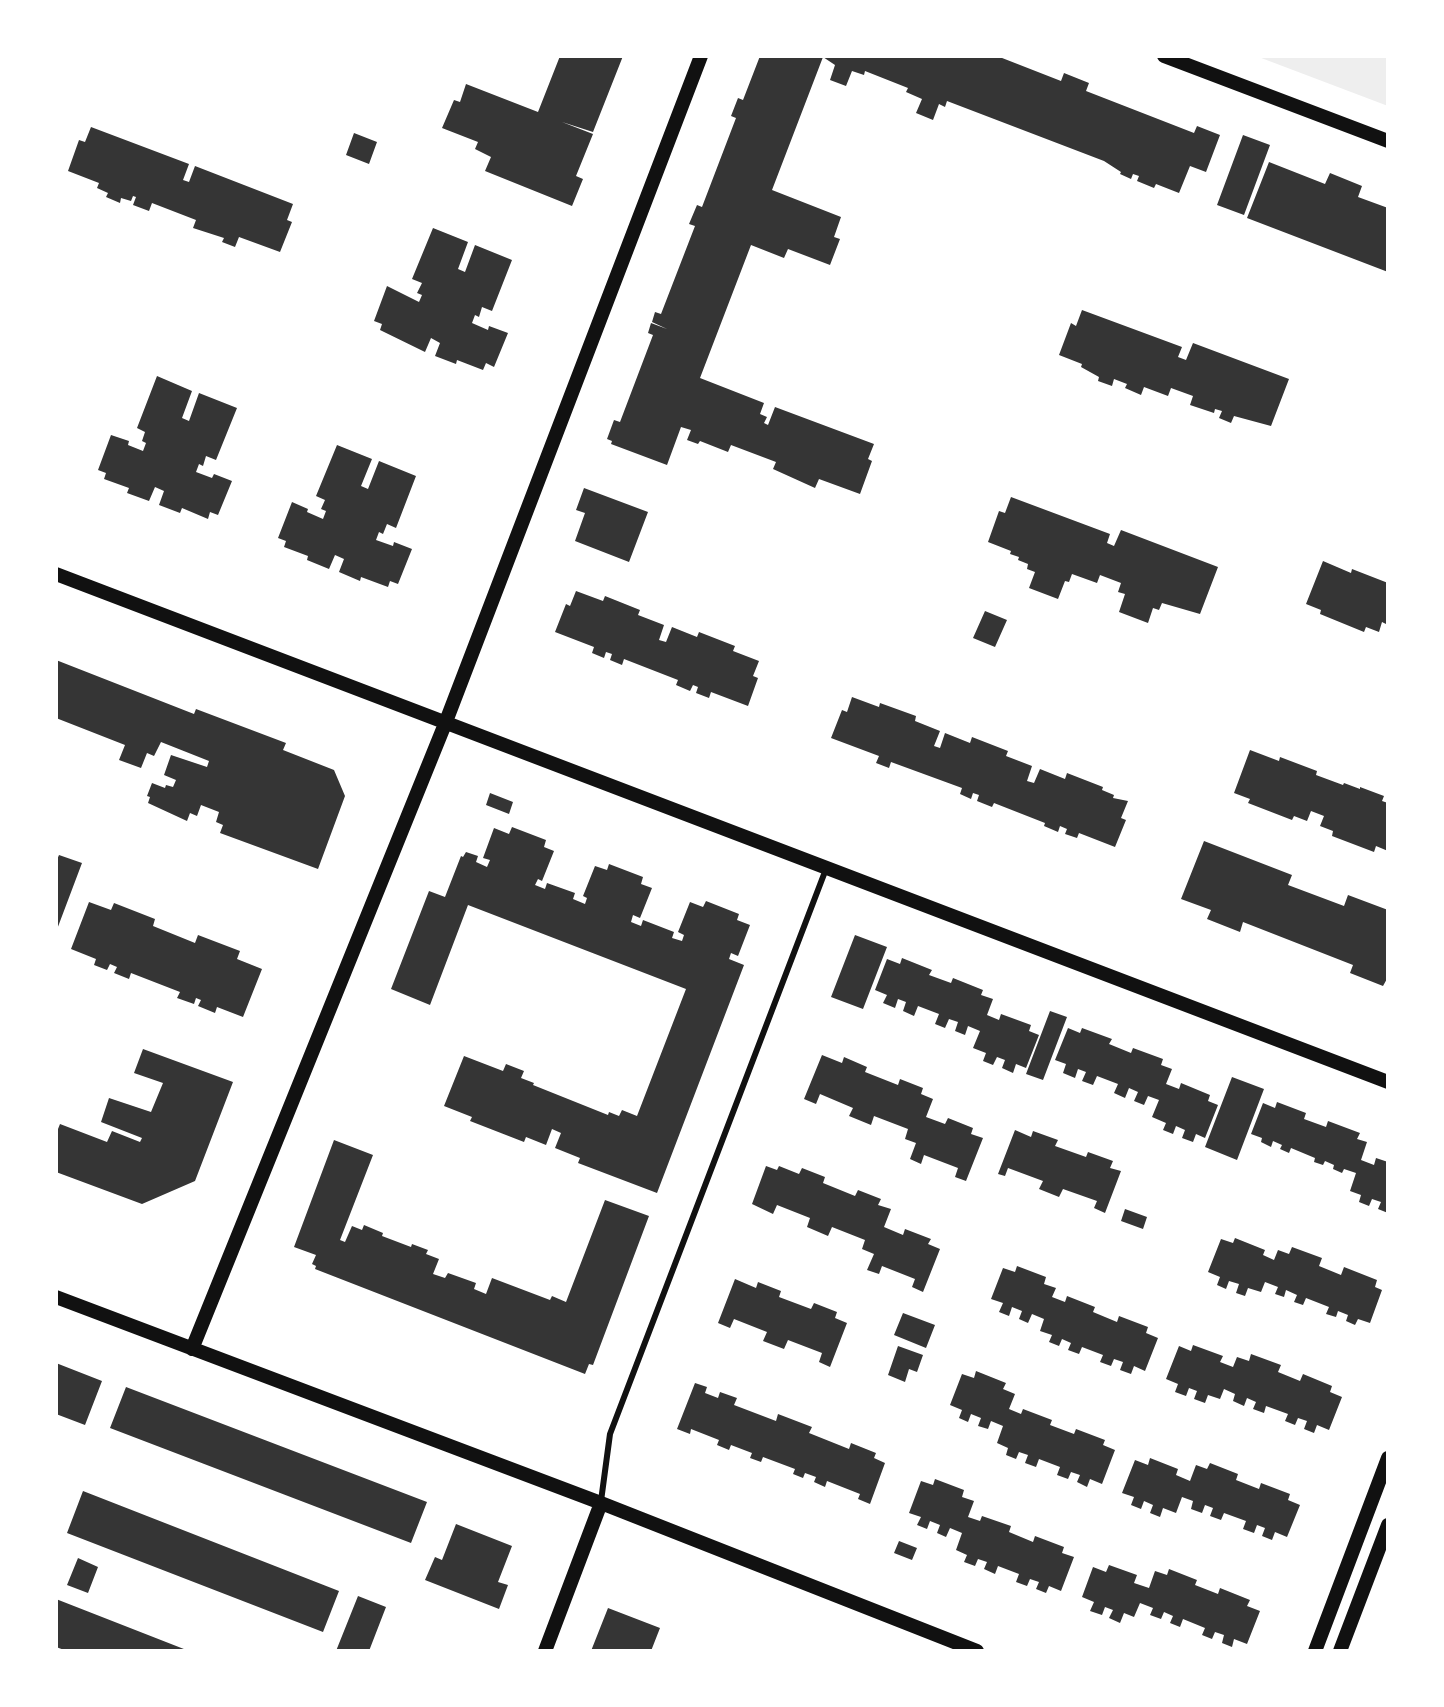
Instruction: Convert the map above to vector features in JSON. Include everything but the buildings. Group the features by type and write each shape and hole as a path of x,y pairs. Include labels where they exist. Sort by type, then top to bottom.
{"street":[{"path":"192,1349 445,724 701,56"},
{"path":"1164,56 1388,141"},
{"path":"56,574 1388,1082"},
{"path":"56,1297 601,1503 977,1651"},
{"path":"1315,1651 1388,1458"},
{"path":"545,1651 601,1503"},
{"path":"1340,1651 1388,1525"}],"lane":[{"path":"601,1503 610,1434 826,869"}],"shaded area":[{"path":"1256,56 1388,56 1388,106"}]}
